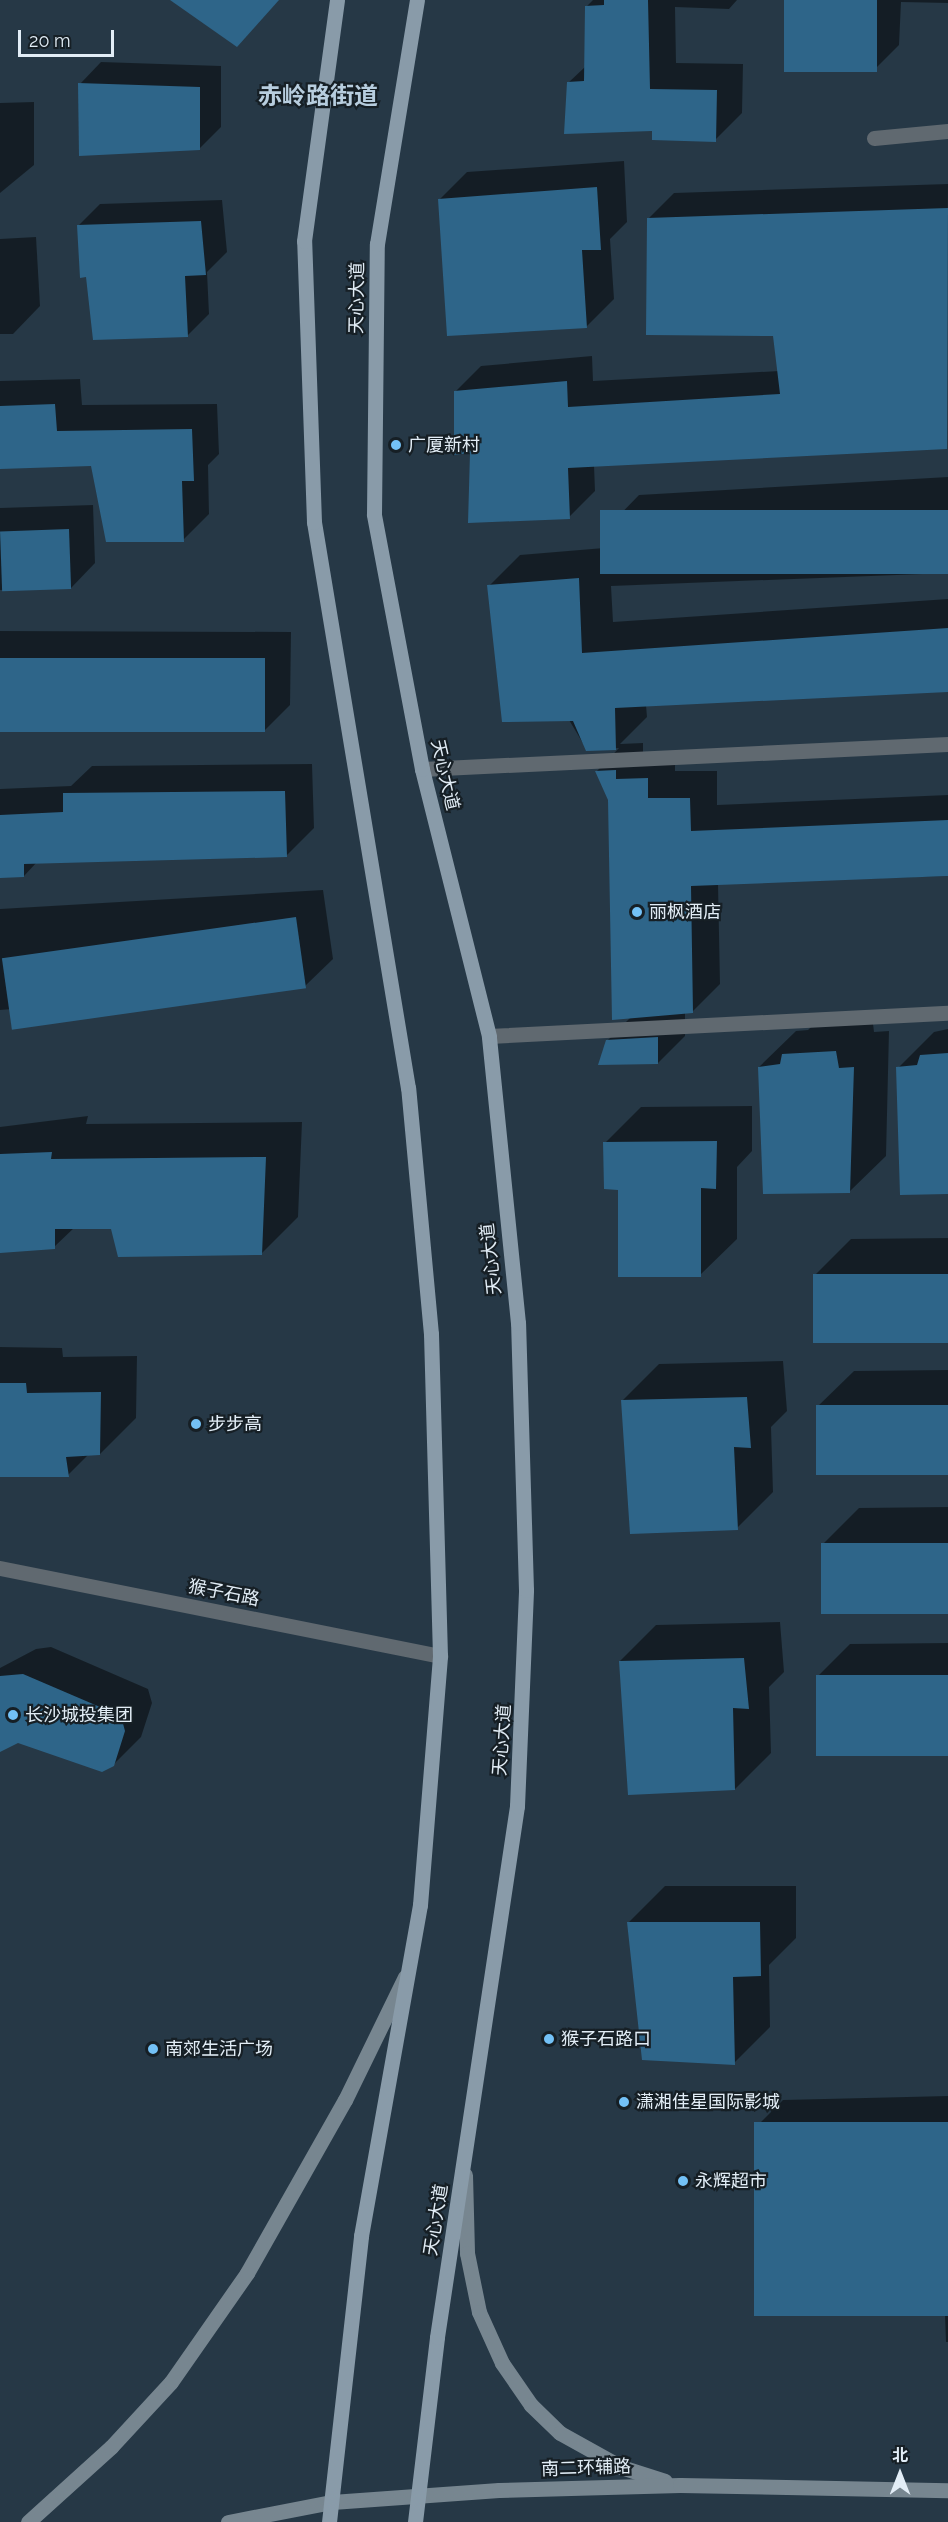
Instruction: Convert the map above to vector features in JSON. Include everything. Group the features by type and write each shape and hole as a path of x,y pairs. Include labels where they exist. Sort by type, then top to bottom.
{"main road":[{"path":"329,2522 362,2236 406,1974 420,1905 440,1656 431,1334 408,1088 314,522 304,241 337,0"},
{"name":"天心大道","path":"415,2522 465,2161 504,1911 525,1691 523,1395 489,1036 422,769 374,514 377,244 417,0"},
{"path":"28,2522 111,2447 171,2382 247,2273 345,2100 406,1974"},
{"path":"465,2161 467,2253 479,2312 502,2363 531,2405 560,2433 621,2467 680,2485"},
{"name":"南二环辅路","path":"228,2522 332,2502 418,2494 680,2485 948,2490"}],"street":[{"path":"874,138 948,131"},
{"path":"422,769 948,744"},
{"path":"489,1036 948,1013"},
{"name":"猴子石路","path":"0,1568 440,1656"}],"building":[{"path":"170,0 279,0 237,47"},
{"path":"604,0 648,0 650,89 717,90 716,142 652,140 652,131 564,134 567,82 584,81 585,6 604,5"},
{"path":"784,0 877,0 877,72 784,72"},
{"path":"78,83 200,87 200,150 79,156"},
{"path":"597,187 601,250 582,250 587,328 447,336 438,199"},
{"path":"948,208 947,449 568,468 570,519 468,523 470,453 454,455 454,391 567,381 568,407 780,394 773,336 646,335 647,218"},
{"path":"201,221 206,275 185,276 188,337 93,340 86,277 80,278 77,225"},
{"path":"55,404 57,431 192,429 194,481 182,481 184,542 106,542 91,466 0,469 0,406"},
{"path":"600,510 948,510 948,574 600,574"},
{"path":"69,529 71,589 2,591 0,531"},
{"path":"579,578 582,653 948,628 948,692 615,708 616,750 586,751 573,721 502,722 487,585"},
{"path":"0,658 265,658 265,732 0,732"},
{"path":"616,770 616,779 648,778 648,798 690,798 691,831 948,820 948,876 691,886 693,1013 612,1020 608,800 595,771"},
{"path":"285,791 287,857 24,864 24,877 0,878 0,815 63,812 63,793"},
{"path":"296,917 306,988 12,1030 2,958"},
{"path":"658,1037 658,1064 598,1065 606,1040"},
{"path":"836,1051 839,1068 854,1067 850,1193 763,1194 758,1067 780,1064 782,1054"},
{"path":"948,1053 948,1194 900,1195 896,1067 917,1065 920,1055"},
{"path":"717,1141 716,1189 701,1188 701,1277 618,1277 618,1190 604,1189 603,1142"},
{"path":"52,1152 51,1159 266,1157 262,1255 118,1257 111,1229 55,1229 55,1249 0,1253 0,1154"},
{"path":"813,1274 948,1274 948,1343 813,1343"},
{"path":"0,1383 26,1383 27,1393 101,1392 100,1455 66,1457 69,1477 0,1477"},
{"path":"747,1397 751,1448 734,1447 738,1530 630,1534 621,1400"},
{"path":"816,1405 948,1405 948,1475 816,1475"},
{"path":"821,1543 948,1543 948,1614 821,1614"},
{"path":"744,1658 749,1709 733,1708 735,1790 628,1795 619,1661"},
{"path":"23,1674 121,1716 125,1731 114,1766 102,1772 18,1743 0,1752 0,1676"},
{"path":"816,1675 948,1675 948,1756 816,1756"},
{"path":"627,1922 760,1922 761,1976 733,1977 735,2065 642,2060"},
{"path":"754,2122 948,2122 948,2316 754,2316"}],"place":[{"name":"广厦新村","path":"396,445"},
{"name":"丽枫酒店","path":"637,912"},
{"name":"步步高","path":"196,1424"},
{"name":"长沙城投集团","path":"13,1715"},
{"name":"猴子石路口","path":"549,2039"},
{"name":"南郊生活广场","path":"153,2049"},
{"name":"潇湘佳星国际影城","path":"624,2102"},
{"name":"永辉超市","path":"683,2181"}],"district":[{"name":"赤岭路街道","path":"318,96"}]}
